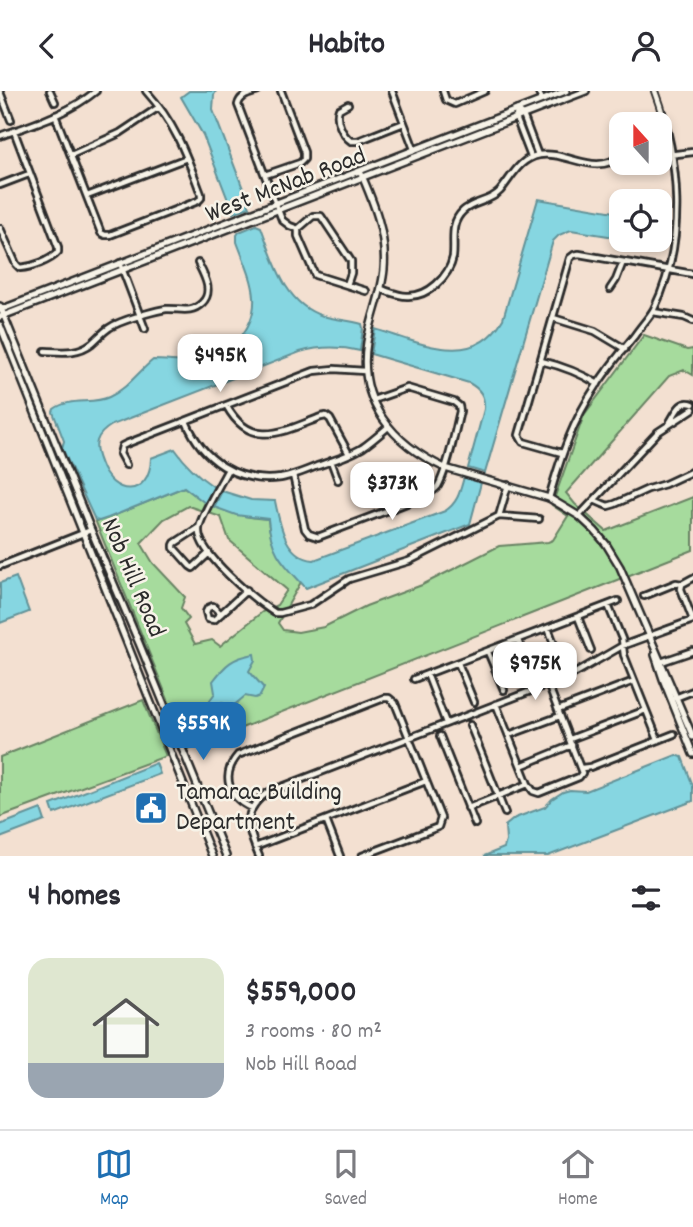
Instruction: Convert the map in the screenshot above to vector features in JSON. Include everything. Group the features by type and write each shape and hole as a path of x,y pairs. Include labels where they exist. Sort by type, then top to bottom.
{"main road":[{"name":"West McNab Road","path":"1,311 278,210 415,149 566,91"},
{"name":"West McNab Road","path":"122,267 276,203 586,91"},
{"path":"361,174 383,236 384,269 367,340 365,371 373,400 388,427 408,447 445,468 549,498 579,516 595,531 624,574 674,699 693,737"},
{"name":"Nob Hill Road","path":"1,311 226,856"},
{"name":"Nob Hill Road","path":"0,325 212,856"},
{"path":"649,636 662,663 693,754"}],"street":[{"path":"50,91 55,102"},
{"path":"0,136 55,115 96,91"},
{"path":"55,115 101,233 110,235 201,198 178,136 168,118 146,91"},
{"path":"258,91 242,97 238,105 278,210 285,223 298,229"},
{"path":"265,175 300,163 304,159 304,152 281,91"},
{"path":"392,91 415,149"},
{"path":"443,91 446,100 455,104 485,91"},
{"path":"538,91 542,100"},
{"path":"655,91 662,112"},
{"path":"1,92 11,120"},
{"path":"348,104 339,109 337,117 344,135 351,141 358,141 404,123"},
{"path":"71,155 120,134 159,107"},
{"path":"517,110 538,155"},
{"path":"520,116 531,157"},
{"path":"0,228 20,268 54,256 58,252 13,131"},
{"path":"549,498 571,429 598,384 652,312 668,269 673,245 676,211 672,155 693,152"},
{"path":"381,289 409,297 436,285 444,277 452,258 453,232 457,218 470,206 494,196 518,167 531,157 553,155 588,164 609,162"},
{"path":"87,196 187,158"},
{"path":"0,185 29,174"},
{"path":"347,285 351,261 321,216 313,216 298,229 298,236 315,275 366,291"},
{"path":"562,453 523,442 519,435 570,258 579,254 693,274"},
{"path":"610,289 622,262"},
{"path":"45,351 81,350 117,324 168,309 185,311 201,305 208,292 198,263"},
{"path":"122,267 145,329"},
{"path":"652,312 693,321"},
{"path":"553,318 595,331 625,349"},
{"path":"541,361 581,373 598,384"},
{"path":"126,465 120,454 122,446 226,405 314,371 365,371"},
{"path":"293,475 305,529 312,536 318,537 433,491 445,468 459,406 454,402 407,388 373,400"},
{"path":"668,425 681,405 693,404"},
{"path":"226,405 231,415 243,427 261,434 273,434 326,416 349,454"},
{"path":"579,516 658,432 693,409"},
{"path":"186,421 197,443 216,462 228,469 264,479 293,475 349,454 388,427"},
{"path":"331,461 338,480"},
{"path":"208,554 193,568 174,545 198,529 228,469"},
{"path":"594,500 608,506 615,504 693,471"},
{"path":"386,485 399,506"},
{"path":"499,516 508,485"},
{"path":"198,529 208,554 227,574 275,613 302,608 349,579 409,561 499,516 538,519"},
{"path":"0,566 91,530"},
{"path":"644,596 693,578"},
{"path":"259,856 248,826 253,808 261,797 572,675 622,646 693,620 681,589 682,584"},
{"path":"220,614 247,590"},
{"path":"414,679 618,601"},
{"path":"608,605 658,740"},
{"path":"578,617 592,650"},
{"path":"548,628 564,667"},
{"path":"518,640 537,688"},
{"path":"662,663 693,651"},
{"path":"488,652 504,690"},
{"path":"458,663 474,702"},
{"path":"427,674 446,723"},
{"path":"509,735 634,681"},
{"path":"496,704 528,784 533,791 539,793 579,777 582,772 548,684"},
{"path":"674,699 693,691"},
{"path":"253,808 236,798 229,783 230,766 241,753 388,698 395,703 441,818 438,827 362,856"},
{"path":"570,739 646,711"},
{"path":"470,725 505,813"},
{"path":"582,768 674,734"},
{"path":"440,736 475,824"},
{"path":"521,766 572,745"},
{"path":"255,848 426,781"},
{"path":"468,808 528,784"},
{"path":"326,820 340,856"}],"green space":[{"path":"644,335 687,350 693,349 693,375 684,370 669,376 566,493 606,531 693,497 693,550 188,749 95,520 108,518 184,487 223,510 268,519 271,537 279,553 301,582 278,623 283,630 298,632 324,627 366,606 422,585 499,546 553,540 568,516 552,505 584,415","holes":["188,506 221,517 229,540 287,590 277,605 262,612 220,646 212,640 195,644 184,624 189,619 181,608 185,597 153,563 141,543 164,519"]},
{"path":"143,700 166,756 0,817 0,757"}],"water":[{"path":"189,91 216,91 213,110 250,207 233,213 203,135 181,97"},
{"path":"538,199 609,211 609,236 571,230 553,241 485,473 468,468 484,409 484,400 479,390 469,383 371,354 375,329 427,345 461,348 477,344 491,335 503,319"},
{"path":"256,225 261,227 282,280 299,302 323,316 362,324 360,351 330,347 300,352 112,425 102,433 96,445 106,474 121,487 130,489 138,486 149,471 151,458 175,449 193,470 214,487 205,503 184,487 108,518 95,520 62,448 64,441 54,409 67,403 109,397 127,385 153,360 208,360 233,346 247,327 254,303 251,279 237,242 237,235"},
{"path":"464,477 481,483 470,524 306,588 275,550 268,519 236,515 214,507 222,491 251,500 275,501 282,529 290,546 304,558 314,560 445,511 456,500"},
{"path":"16,577 29,612 0,623 0,583"},
{"path":"254,654 255,660 249,671 264,688 260,696 245,696 232,707 222,703 211,706 210,700 215,693 213,681 235,660"},
{"path":"676,755 682,757 693,786 693,801 548,856 484,856 504,848 505,826 515,818 545,807 563,792 586,791"},
{"path":"156,763 160,774 54,814 51,805"},
{"path":"41,809 45,821 0,838 0,825"}],"place":[{"name":"Tamarac Building Department","path":"151,808"}]}
